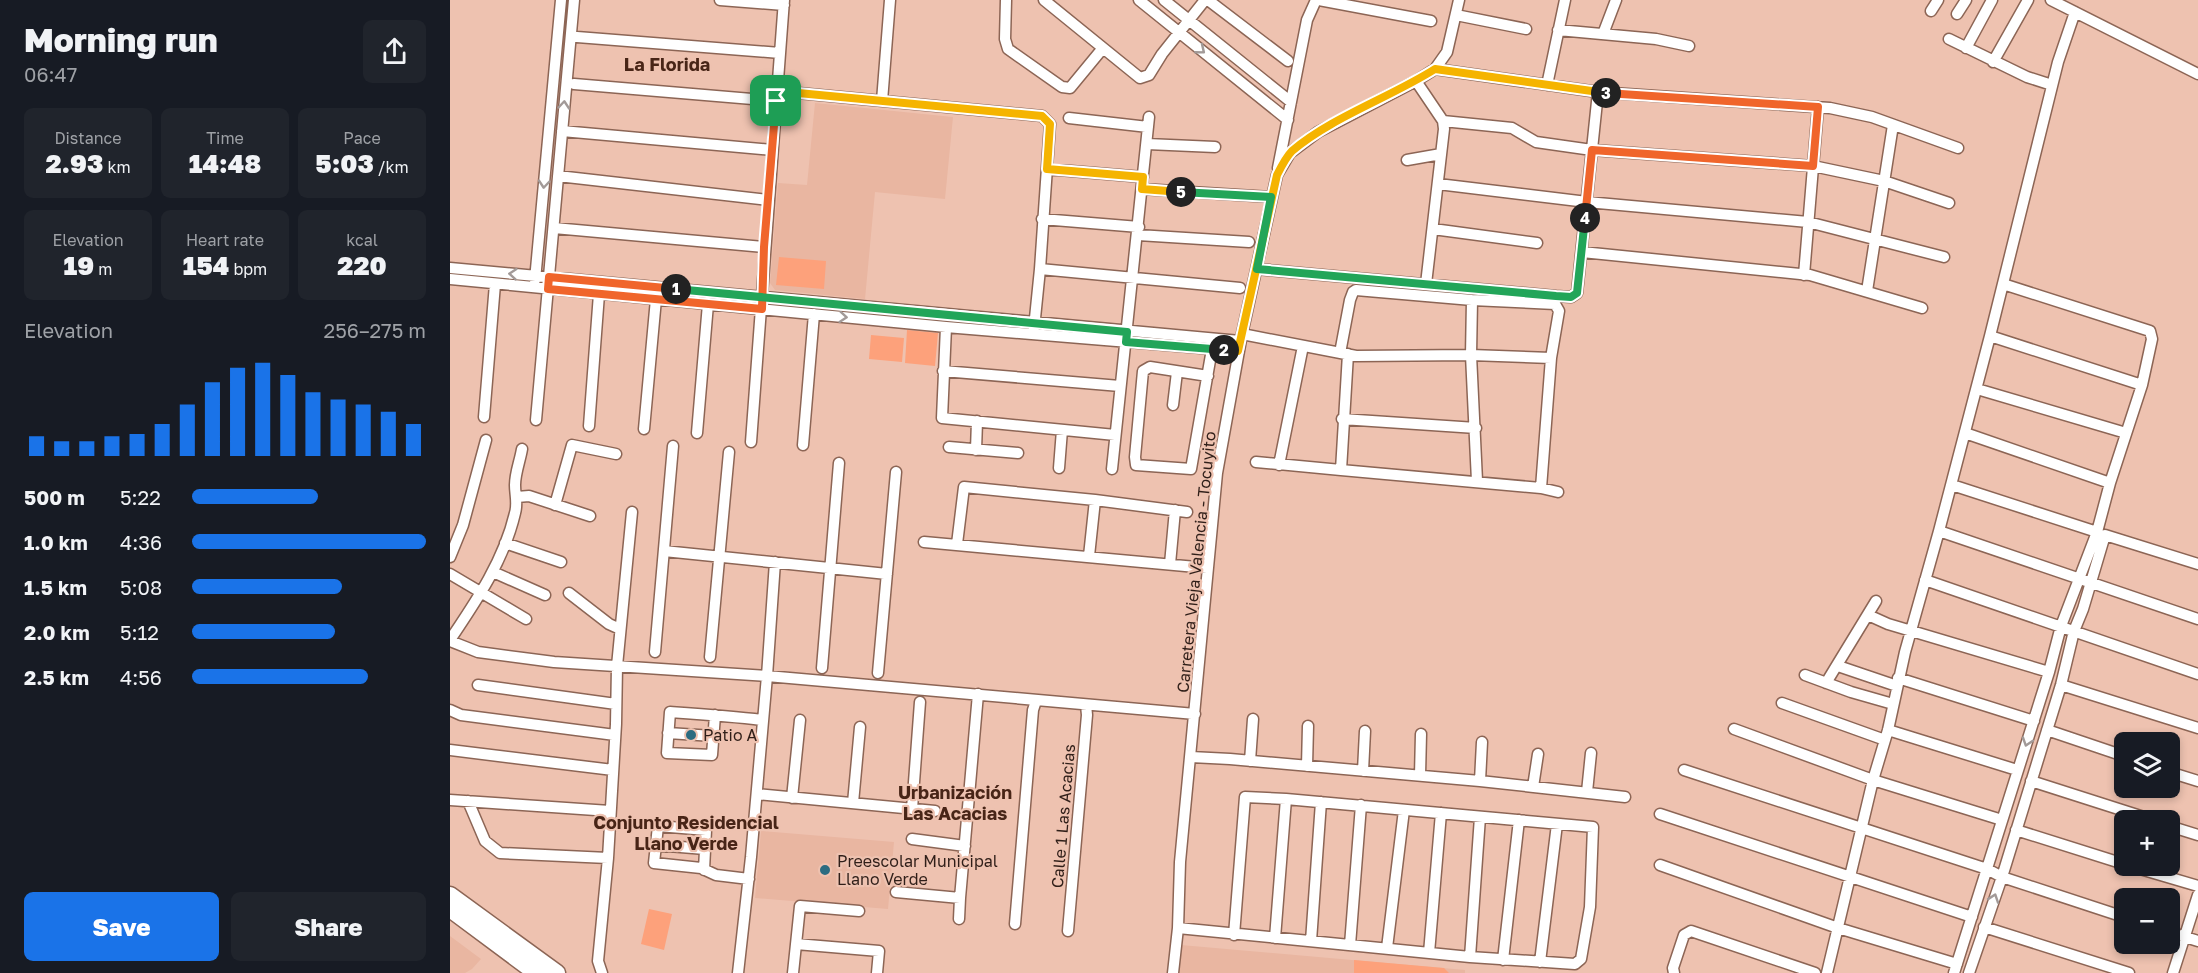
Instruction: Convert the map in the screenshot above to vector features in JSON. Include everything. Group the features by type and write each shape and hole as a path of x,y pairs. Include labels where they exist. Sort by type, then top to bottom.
{"highway":[{"path":"450,895 551,972"},
{"path":"450,909 494,942 525,973"},
{"path":"494,942 551,972"}],"street":[{"path":"534,282 561,0"},
{"path":"536,420 574,0"},
{"path":"720,0 784,3 751,442"},
{"path":"882,101 890,0"},
{"path":"1005,0 1005,39 1008,49 1062,87 1070,88 1103,48"},
{"path":"1044,0 1140,78 1149,75 1189,20 1207,0 1288,61"},
{"path":"1139,0 1288,120"},
{"path":"1164,0 1291,102"},
{"path":"1277,175 1307,21 1317,0 1431,21"},
{"name":"Carretera Vieja Valencia - Tocuyito","path":"1173,973 1178,928 1180,862 1217,473 1240,342 1277,175 1290,153 1318,132 1435,69 1447,52 1459,0"},
{"path":"1547,85 1565,0"},
{"path":"1603,34 1616,0"},
{"path":"1931,11 1938,0"},
{"path":"1957,14 1966,0"},
{"path":"1966,48 1992,0"},
{"path":"1993,62 2028,0"},
{"path":"2051,0 2072,7 2198,74"},
{"path":"1827,973 1911,630 1977,389 2072,7"},
{"path":"1456,15 1526,29"},
{"path":"1558,30 1656,39 1689,46"},
{"path":"578,37 780,53"},
{"path":"1948,39 1993,62 2052,85"},
{"path":"1435,69 1598,92 1818,107 1872,117 1958,148"},
{"path":"1416,81 1443,121 1426,284"},
{"path":"574,84 882,101 1042,116 1050,124 1034,328"},
{"path":"1257,269 1571,297 1577,293 1598,92"},
{"path":"1804,275 1818,107"},
{"path":"1069,118 1149,122 1112,469"},
{"path":"1443,121 1512,128 1536,142 1592,150 1813,166 1884,181 1948,203"},
{"path":"1867,291 1893,125"},
{"path":"562,130 772,150"},
{"path":"1147,144 1215,147"},
{"path":"1407,160 1441,154"},
{"path":"1047,169 1143,177"},
{"path":"558,176 768,200"},
{"path":"1438,184 1587,202 1808,222 1944,257"},
{"path":"1142,189 1271,197"},
{"path":"1042,219 1249,242"},
{"path":"554,228 764,247"},
{"path":"1433,229 1537,243"},
{"path":"1581,252 1804,275 1922,308"},
{"path":"450,268 534,282 762,297 1126,337 1212,349 1240,342"},
{"path":"1040,269 1240,288"},
{"path":"450,279 495,284 534,282"},
{"path":"549,283 599,294 946,327 1034,328"},
{"path":"484,417 495,284"},
{"path":"1660,865 1956,968 2034,721 2061,626 2097,532 2110,483 2142,385 2152,339 2150,331 2003,284"},
{"path":"1341,470 1344,353 1353,291 1555,304 1559,311 1551,358 1541,488"},
{"path":"589,426 599,294"},
{"path":"644,429 656,299"},
{"path":"1472,300 1471,355 1477,481"},
{"path":"697,433 708,304"},
{"path":"803,445 814,314"},
{"path":"946,327 942,418 1115,435"},
{"path":"1990,336 2142,385"},
{"path":"1126,337 1303,346 1356,356 1471,355 1551,358"},
{"path":"1279,465 1303,346"},
{"path":"1208,376 1150,368 1143,371 1136,465 1190,471 1208,376 1212,349"},
{"path":"943,371 1120,386"},
{"path":"1173,405 1177,372"},
{"path":"1977,389 2126,433"},
{"path":"1342,419 1476,428"},
{"path":"976,450 977,421"},
{"path":"1059,468 1062,429"},
{"path":"1965,433 2110,483"},
{"path":"450,557 463,525 486,441"},
{"path":"555,505 572,445 616,454"},
{"path":"656,652 674,446"},
{"path":"949,447 1018,453"},
{"path":"522,449 515,486 517,497 515,514 505,543 493,572 450,640 478,652 554,662 767,676 1195,714"},
{"path":"710,657 729,452"},
{"path":"1256,462 1477,481 1558,492"},
{"path":"822,668 839,463"},
{"path":"878,674 896,472"},
{"path":"1952,484 2097,532"},
{"path":"957,544 964,487 1187,512"},
{"path":"517,497 529,496 590,516"},
{"path":"1089,556 1095,500"},
{"path":"1170,564 1175,510"},
{"path":"602,973 598,961 608,858 617,666 632,512"},
{"path":"1939,531 2198,619"},
{"path":"1969,973 2002,877 2061,685 2074,631 2105,535 2198,564"},
{"path":"924,542 1207,568"},
{"path":"505,543 561,562"},
{"path":"664,551 887,574"},
{"path":"738,973 757,794 775,562"},
{"path":"493,572 545,595"},
{"path":"450,574 526,619"},
{"path":"1924,580 2198,674"},
{"path":"569,593 609,624 620,629"},
{"path":"1826,683 1876,601"},
{"path":"1868,615 1888,624 2049,672"},
{"path":"1838,666 1863,676 1898,682 2034,721"},
{"path":"1805,675 1893,704"},
{"path":"478,685 616,704"},
{"path":"2061,685 2198,728"},
{"path":"959,919 978,694"},
{"path":"1015,924 1033,710 1036,701"},
{"path":"912,809 920,702"},
{"path":"1782,703 1887,735 2018,770"},
{"name":"Calle 1 Las Acacias","path":"1068,931 1086,705"},
{"path":"450,710 461,715 615,735"},
{"path":"715,715 712,755 667,753 670,712 715,715 762,720"},
{"path":"1250,760 1253,719"},
{"path":"792,798 800,720"},
{"path":"1307,766 1308,726"},
{"path":"853,803 860,727"},
{"path":"1734,729 1873,780 2002,820"},
{"path":"2047,730 2114,753"},
{"path":"1363,771 1365,731"},
{"path":"668,733 713,736"},
{"path":"1420,775 1421,734"},
{"path":"1480,781 1482,742"},
{"path":"450,750 613,770"},
{"path":"1587,792 1591,753"},
{"path":"1533,787 1538,754"},
{"path":"1191,757 1420,775 1625,798"},
{"path":"1684,770 1987,868 2002,877 2114,914"},
{"path":"2180,775 2198,782"},
{"path":"2031,781 2122,810"},
{"path":"757,794 935,811"},
{"path":"1178,928 1234,935 1503,960 1575,964 1581,959 1590,907 1593,826 1245,797 1234,935"},
{"path":"1275,938 1286,799"},
{"path":"450,800 610,811"},
{"path":"468,801 485,841 500,853 608,858"},
{"path":"1311,941 1321,802"},
{"path":"1350,945 1360,805"},
{"path":"1386,948 1404,810"},
{"path":"1429,953 1441,813"},
{"path":"1660,814 1972,917"},
{"path":"1470,957 1479,817"},
{"path":"1503,960 1519,820"},
{"path":"1540,962 1557,824"},
{"path":"704,870 706,830 658,826 654,863 704,870 716,876 749,879"},
{"path":"2180,829 2198,835"},
{"path":"2016,830 2114,861"},
{"path":"912,839 965,846"},
{"path":"656,845 705,849"},
{"path":"2164,876 2198,886"},
{"path":"896,892 960,898"},
{"path":"2173,973 2198,895"},
{"path":"793,973 800,906 859,911"},
{"path":"1984,927 2129,973"},
{"path":"1674,973 1673,968 1684,935 1691,931 1815,973"},
{"path":"2180,936 2198,941"},
{"path":"796,944 879,951 877,973"}],"shaded area":[{"path":"815,103 953,117 945,199 875,192 865,299 775,290 770,283 778,183 807,185"},
{"path":"779,257 826,261 824,289 776,285"},
{"path":"907,330 938,333 935,366 905,363"},
{"path":"871,335 904,338 902,362 869,359"},
{"name":"Preescolar Municipal Llano Verde","path":"761,831 894,842 888,909 755,898"},
{"path":"649,909 672,914 664,950 641,944"},
{"path":"450,936 481,959 465,973 450,973"},
{"path":"1181,945 1465,970 1465,973 1178,973"},
{"path":"1354,960 1444,968 1449,973 1354,973"}],"place":[{"name":"Patio A","path":"691,735"},
{"name":"Preescolar Municipal Llano Verde","path":"825,870"}],"district":[{"name":"La Florida","path":"667,64"},
{"name":"Urbanización Las Acacias","path":"955,802"},
{"name":"Conjunto Residencial Llano Verde","path":"686,832"}],"route":[{"path":"776,101 764,247 762,297 762,309 548,289 549,277 762,297 1034,322 1127,332 1126,342 1238,351 1271,197 1277,175 1290,153 1318,132 1435,69 1598,92 1818,107 1813,166 1592,150 1577,293 1571,297 1257,269 1271,197 1142,189 1143,177 1047,169 1050,124 1042,116 777,91 776,101"}]}
